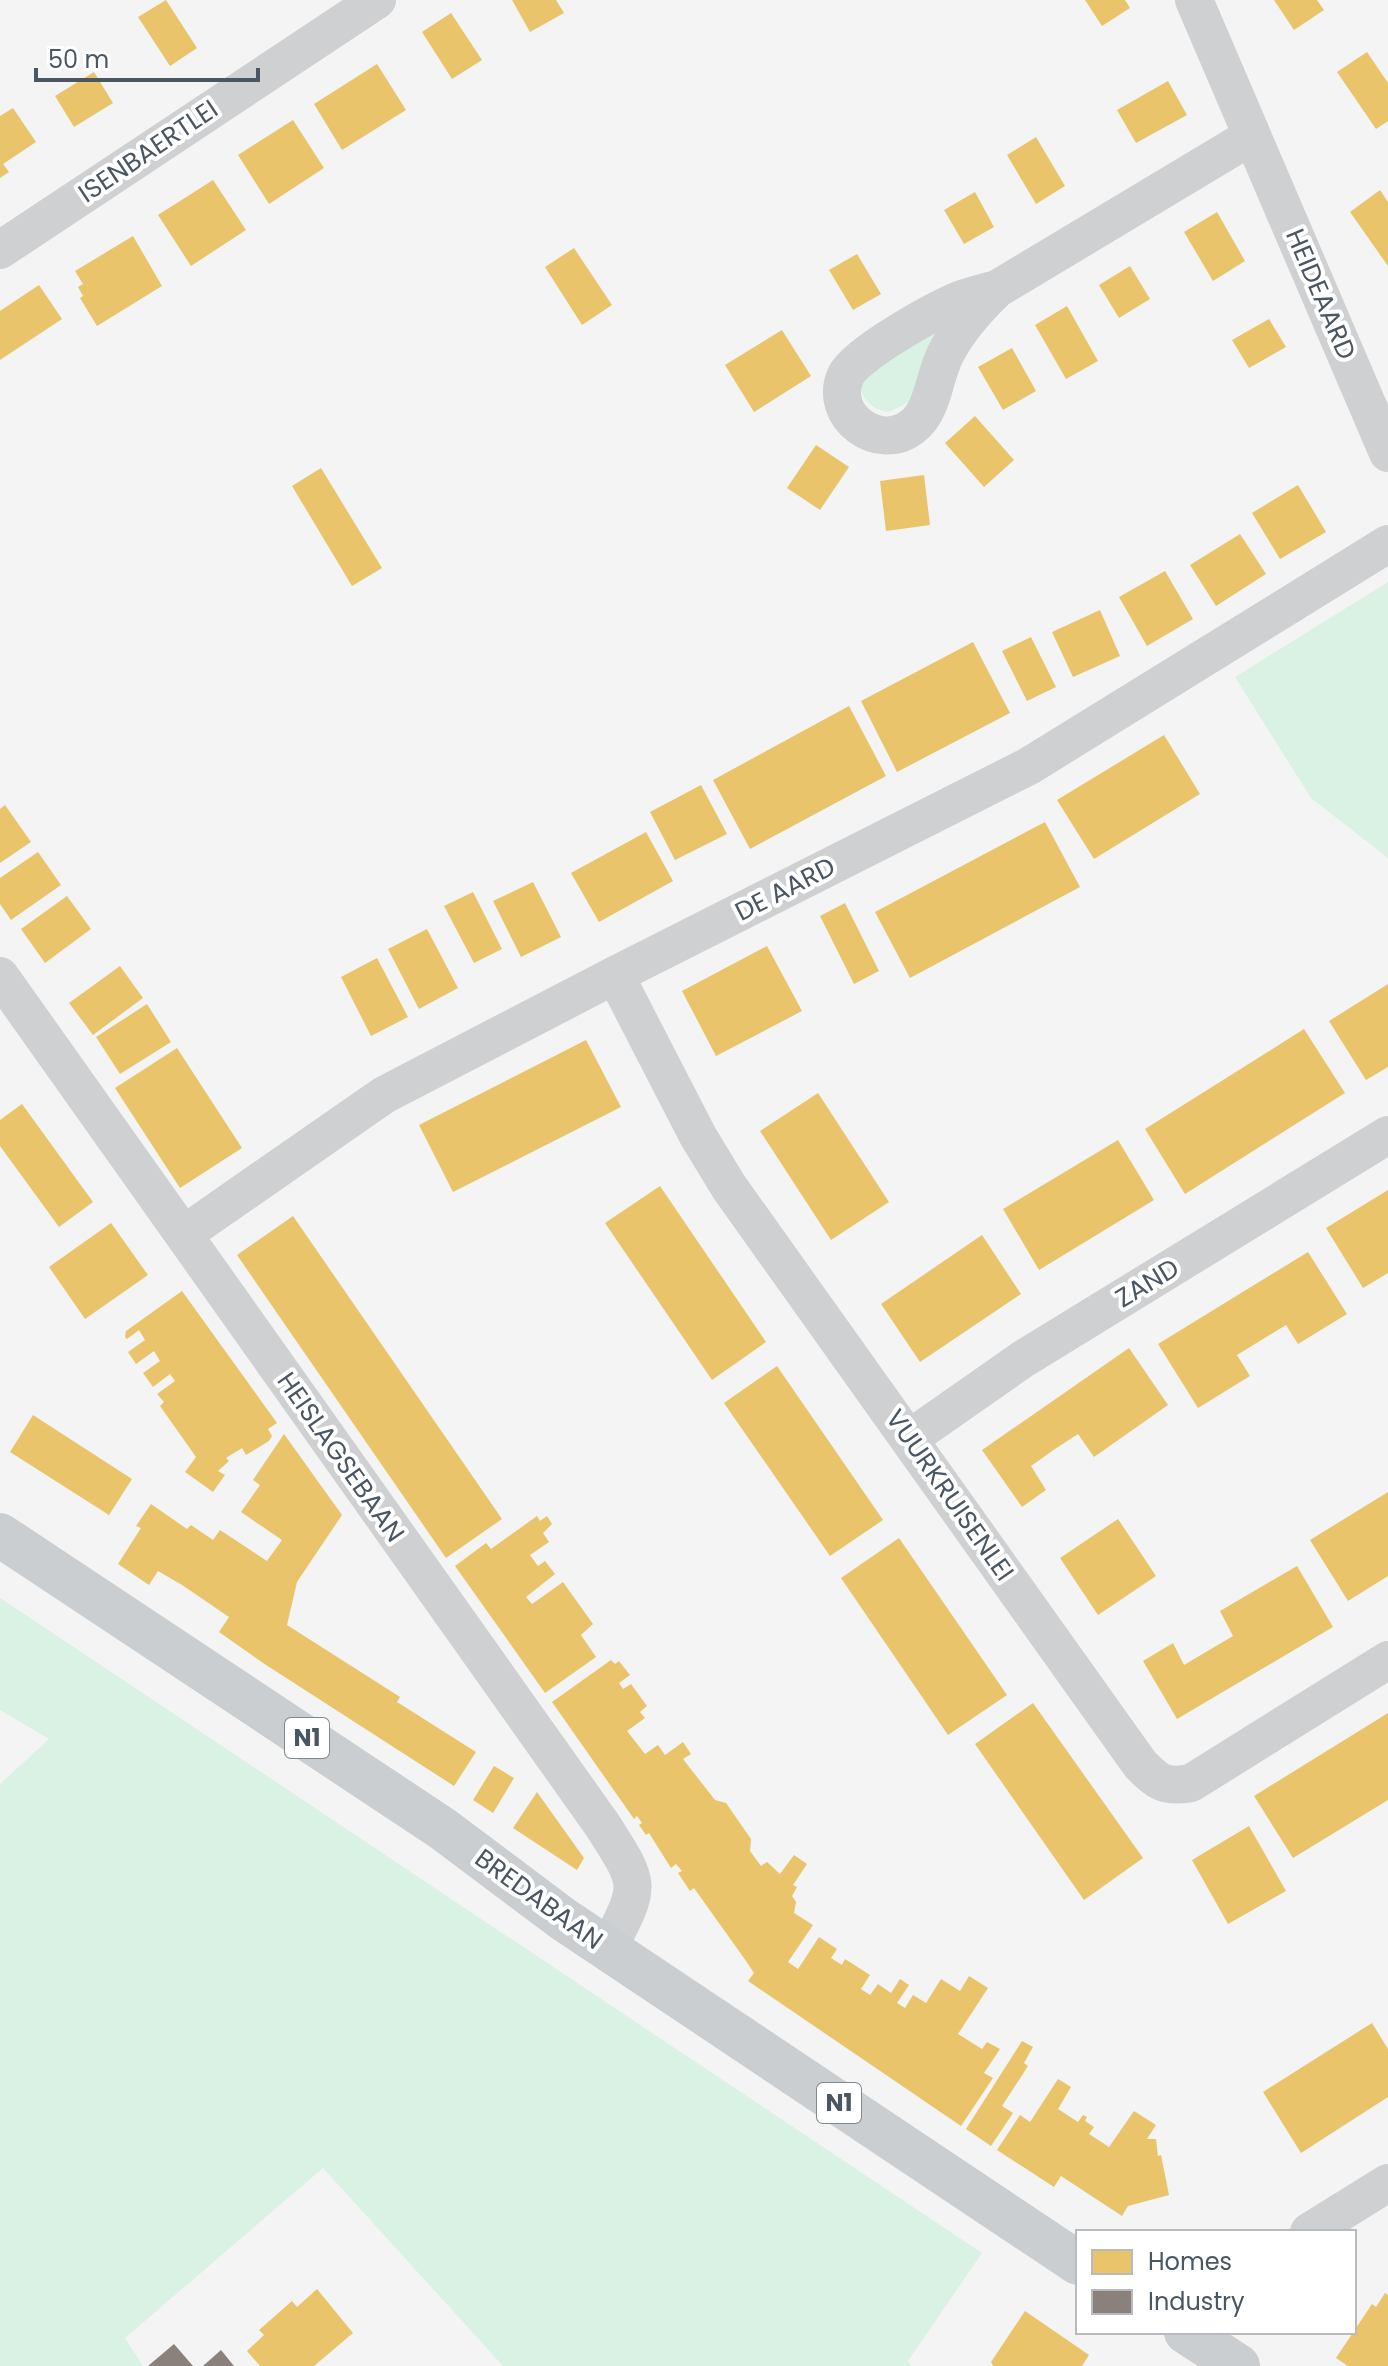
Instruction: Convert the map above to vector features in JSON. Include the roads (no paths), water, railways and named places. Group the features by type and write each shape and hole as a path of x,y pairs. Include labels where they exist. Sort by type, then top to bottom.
{"main road":[{"name":"BREDABAAN","path":"0,1535 443,1829 563,1919 1076,2262"},
{"path":"1189,2334 1238,2366"}],"street":[{"name":"ISENBAERTLEI","path":"0,250 377,0"},
{"name":"HEIDEAARD","path":"1194,0 1388,453"},
{"path":"997,289 1252,136"},
{"name":"DE AARD","path":"184,1234 384,1095 1029,766 1388,544"},
{"name":"VUURKRUISENLEI","path":"615,975 698,1136 729,1187 1140,1764 1157,1781 1177,1786 1191,1783 1388,1660"},
{"name":"HEISLAGSEBAAN","path":"0,976 629,1866 634,1883 632,1899 608,1949"},
{"name":"ZAND","path":"910,1438 1023,1359 1388,1135"},
{"path":"1312,2230 1388,2183"}]}
